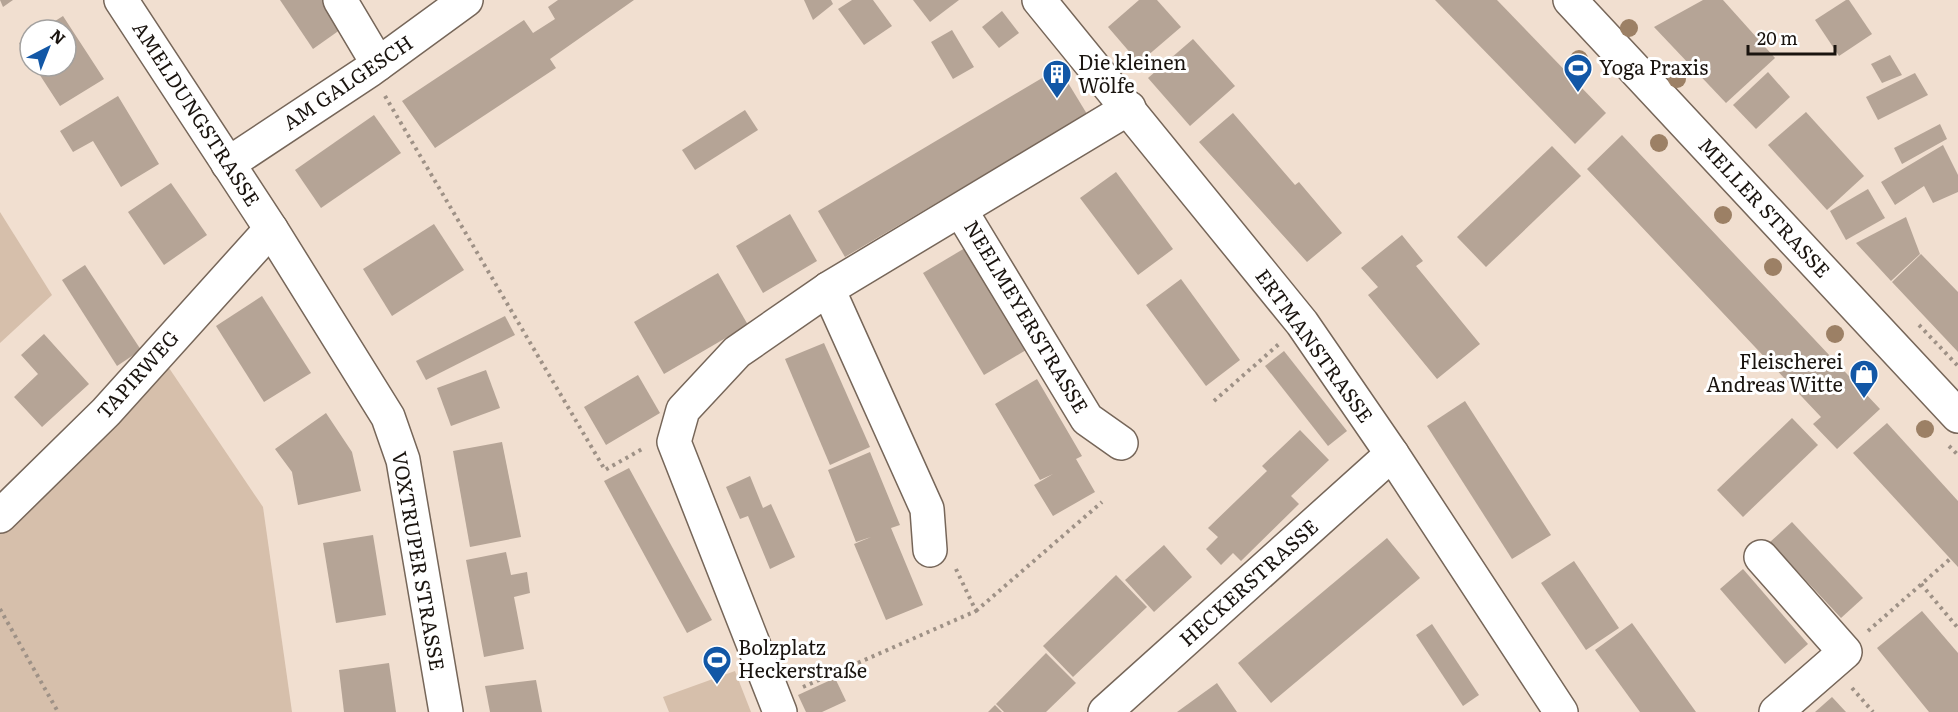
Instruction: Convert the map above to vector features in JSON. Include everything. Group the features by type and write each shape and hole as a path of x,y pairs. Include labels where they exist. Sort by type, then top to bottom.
{"street":[{"name":"AMELDUNGSTRASSE","path":"121,0 271,229"},
{"path":"340,0 374,67"},
{"name":"AM GALGESCH","path":"228,164 374,67 466,0"},
{"name":"ERTMANSTRASSE","path":"1039,0 1302,323 1392,454 1561,712"},
{"name":"MELLER STRASSE","path":"1570,0 1958,416"},
{"name":"NEELMEYERSTRASSE","path":"674,442 683,410 737,352 828,289 1129,108"},
{"name":"NEELMEYERSTRASSE","path":"961,210 1088,419 1122,443"},
{"name":"TAPIRWEG","path":"0,516 106,412 271,229"},
{"name":"VOXTRUPER STRASSE","path":"271,229 388,417 403,460 446,712"},
{"path":"828,289 927,509 930,550"},
{"path":"674,442 777,706"},
{"name":"HECKERSTRASSE","path":"1105,712 1392,454"},
{"path":"1761,557 1845,652 1776,712"}],"path":[{"path":"374,67 605,470 650,445 674,442"},
{"path":"1214,400 1302,323"},
{"path":"777,706 976,611 1101,502"},
{"path":"930,550 949,554 976,611"},
{"path":"1845,652 1950,559"},
{"path":"1921,584 1958,628"},
{"path":"0,609 58,712"}],"shaded area":[{"path":"0,212 52,295 0,343"},
{"path":"167,365 263,507 292,712 0,712 0,530"},
{"name":"Bolzplatz Heckerstraße","path":"735,671 751,712 669,712 663,697"}],"building":[{"path":"0,0 13,0 3,7"},
{"path":"280,0 326,0 344,27 313,49"},
{"path":"558,0 634,0 550,59 556,68 435,148 402,101 524,20 533,33 555,19 548,7"},
{"path":"804,0 831,0 833,4 813,20"},
{"path":"852,0 873,0 892,26 864,45 838,9"},
{"path":"913,0 959,0 930,22"},
{"path":"1139,0 1157,0 1181,27 1139,63 1108,27"},
{"path":"1435,0 1497,0 1606,113 1575,144"},
{"path":"1703,0 1723,0 1775,58 1726,103 1654,27"},
{"path":"1849,0 1872,34 1839,56 1815,20"},
{"path":"1002,11 1019,33 999,48 982,27"},
{"path":"952,30 974,67 953,79 931,42"},
{"path":"78,39 104,79 60,106 42,78 78,78"},
{"path":"1193,39 1235,86 1190,126 1148,78"},
{"path":"1890,55 1902,75 1882,83 1871,64"},
{"path":"1059,68 1087,114 845,257 818,211"},
{"path":"1768,72 1790,97 1756,129 1733,105"},
{"path":"1915,73 1928,95 1878,120 1866,97"},
{"path":"118,96 159,164 121,187 93,141 73,152 60,131"},
{"path":"745,110 758,130 695,170 682,150"},
{"path":"1806,112 1864,176 1827,210 1768,145"},
{"path":"1233,113 1295,185 1299,182 1342,233 1307,262 1199,142"},
{"path":"374,115 401,153 321,208 295,170"},
{"path":"1940,124 1947,139 1902,164 1894,148"},
{"path":"1622,135 1880,409 1837,449 1813,424 1821,417 1587,169"},
{"path":"1943,145 1958,175 1958,192 1933,203 1924,186 1895,205 1881,182"},
{"path":"1552,146 1581,176 1486,267 1457,237"},
{"path":"1116,172 1173,249 1138,275 1080,198"},
{"path":"171,183 207,235 164,265 128,212"},
{"path":"1868,189 1885,218 1846,240 1830,211"},
{"path":"790,214 817,261 763,293 736,246"},
{"path":"1906,217 1920,254 1891,281 1856,243"},
{"path":"434,224 464,270 392,316 363,269"},
{"path":"1402,235 1423,261 1416,266 1480,344 1437,379 1368,295 1378,287 1361,268"},
{"path":"965,248 1026,350 984,375 923,273"},
{"path":"1921,254 1958,292 1958,352 1892,282"},
{"path":"85,265 141,350 117,366 62,280"},
{"path":"718,273 748,325 664,374 634,322"},
{"path":"1181,279 1240,360 1206,386 1146,305"},
{"path":"262,296 311,373 264,402 216,326"},
{"path":"505,316 515,335 426,380 416,361"},
{"path":"44,334 89,384 42,427 14,397 38,374 21,355"},
{"path":"824,343 870,447 830,465 785,359"},
{"path":"1284,351 1347,431 1328,446 1265,366"},
{"path":"486,370 500,408 451,426 437,388"},
{"path":"638,375 660,413 606,445 584,407"},
{"path":"1037,379 1082,456 1076,459 1095,492 1053,516 1034,485 1053,474 1040,480 995,404"},
{"path":"1465,401 1551,535 1512,559 1427,426"},
{"path":"326,413 352,452 361,491 298,505 292,472 275,449"},
{"path":"1792,418 1818,445 1743,517 1717,490"},
{"path":"1887,423 1958,501 1958,567 1853,453"},
{"path":"1300,430 1329,460 1291,496 1299,504 1241,561 1233,553 1221,565 1206,549 1218,537 1208,528 1267,471 1262,466"},
{"path":"502,442 521,537 470,547 453,451"},
{"path":"870,452 900,525 891,528 923,605 886,620 854,544 871,537 856,542 828,470"},
{"path":"629,468 712,620 687,633 604,481"},
{"path":"750,476 763,508 771,504 795,557 770,569 748,516 740,519 726,487"},
{"path":"1792,522 1863,598 1841,618 1770,542"},
{"path":"373,535 386,615 336,623 323,543"},
{"path":"1387,538 1420,578 1271,703 1238,663"},
{"path":"1164,545 1192,577 1154,612 1125,580"},
{"path":"506,552 511,575 527,572 530,593 514,597 524,649 484,657 466,560"},
{"path":"1574,561 1619,628 1586,650 1541,583"},
{"path":"1743,569 1808,644 1785,664 1720,589"},
{"path":"1116,575 1147,607 1073,677 1043,646"},
{"path":"1922,611 1958,653 1958,712 1929,712 1877,648"},
{"path":"1632,623 1696,712 1640,712 1595,650"},
{"path":"1432,624 1479,695 1463,706 1416,635"},
{"path":"1046,653 1076,683 1046,712 1004,712 996,704"},
{"path":"389,663 396,712 344,712 339,670"},
{"path":"835,678 846,701 822,712 806,712 798,695"},
{"path":"536,680 542,712 490,712 485,686"},
{"path":"1217,683 1237,712 1177,712"},
{"path":"1832,697 1846,712 1815,712"},
{"path":"995,705 1002,712 988,712"}],"place":[{"name":"Yoga Praxis","path":"1578,94"},
{"name":"Die kleinen Wölfe","path":"1057,100"},
{"name":"Fleischerei Andreas Witte","path":"1864,400"},
{"name":"Bolzplatz Heckerstraße","path":"717,686"}]}
